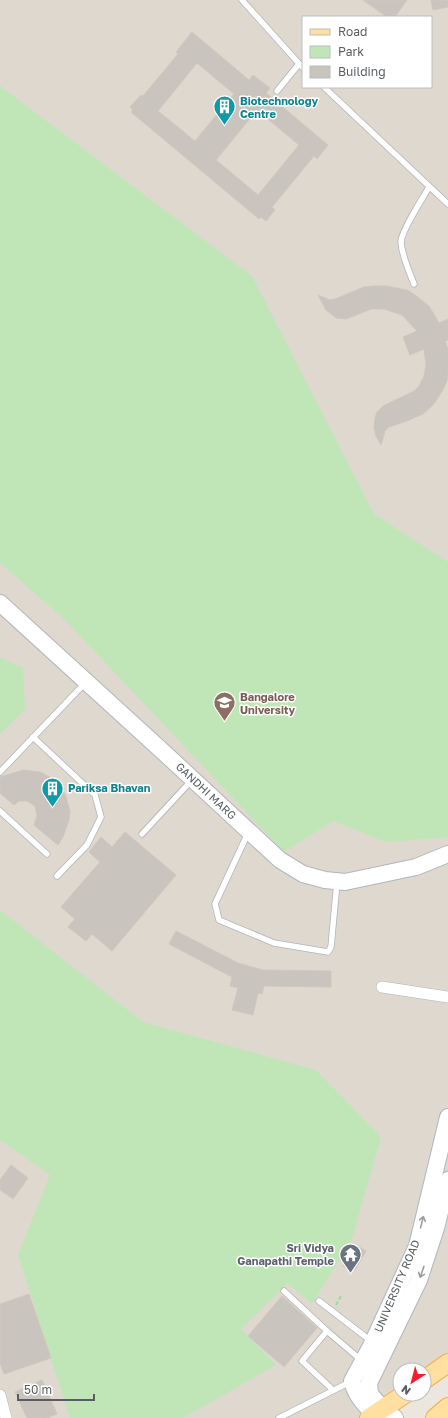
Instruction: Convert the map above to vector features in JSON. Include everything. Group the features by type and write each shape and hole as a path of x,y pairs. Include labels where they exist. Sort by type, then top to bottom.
{"main road":[{"name":"GANDHI MARG","path":"0,603 280,860 303,874 325,880 345,882 416,867 448,854"},
{"name":"UNIVERSITY ROAD","path":"361,1382 381,1337 417,1246 448,1117"},
{"name":"UNIVERSITY ROAD","path":"361,1382 363,1362 420,1280 439,1228 448,1180"},
{"path":"432,1374 448,1363"},
{"path":"361,1382 355,1392 380,1415 395,1402"},
{"path":"435,1418 448,1407"}],"street":[{"path":"382,987 448,997"},
{"path":"0,1395 6,1418"}],"lane":[{"path":"242,0 301,66 277,92"},
{"path":"325,88 448,204"},
{"path":"414,284 403,253 401,240 429,187"},
{"path":"0,772 86,681"},
{"path":"33,737 95,795 101,817 87,845 58,876"},
{"path":"142,834 193,779"},
{"path":"0,811 47,854"},
{"path":"249,831 215,904 219,920 274,943 328,952 331,947 337,882"},
{"path":"284,1291 363,1362"},
{"path":"319,1301 332,1311 381,1337"},
{"path":"327,1331 302,1361 334,1390"},
{"path":"279,1418 334,1390 361,1382"}],"path":[{"path":"332,1311 341,1296"}],"shaded area":[{"name":"Bangalore University","path":"0,0 448,0 448,1359 432,1366 432,1362 392,1362 392,1402 394,1402 382,1418 0,1418"}],"green space":[{"path":"0,86 252,276 374,514 448,562 448,837 386,842 333,821 284,852 64,619 0,563"},
{"path":"0,657 23,668 25,709 0,734"},
{"path":"0,910 143,1022 316,1070 381,1137 352,1239 312,1304 287,1283 241,1329 276,1365 183,1418 70,1418 18,1255 50,1175 0,1140"}],"building":[{"path":"363,0 407,0 396,16 386,16"},
{"path":"431,0 448,0 448,7 433,10"},
{"name":"Biotechnology Centre","path":"192,32 249,80 253,75 270,88 266,93 328,145 317,159 314,156 272,207 275,210 266,221 261,217 259,219 131,112 133,110 130,107 141,95 143,96 178,54 176,52","holes":["197,63 234,94 195,141 158,111","257,110 299,145 258,195 216,160"]},
{"path":"386,286 407,290 429,306 439,323 448,319 448,340 445,341 448,349 448,374 444,388 434,404 423,414 389,427 385,431 381,445 374,428 377,412 383,406 414,391 419,386 424,376 426,365 424,349 410,355 403,337 417,331 402,315 384,309 371,309 346,319 336,318 326,310 318,295 330,300 364,287"},
{"name":"Pariksa Bhavan","path":"23,770 40,772 48,776 55,781 65,794 70,811 69,820 63,837 58,845 34,825 37,816 35,806 27,801 19,801 14,805 0,793 0,777"},
{"path":"125,832 176,875 112,951 92,934 86,941 68,927 75,919 61,907 100,862 89,852 101,837 112,847"},
{"path":"176,931 238,963 263,970 331,971 331,987 264,986 262,994 258,993 253,1015 232,1010 238,988 230,986 232,977 169,944"},
{"path":"11,1165 28,1178 13,1199 0,1190 0,1180"},
{"path":"354,1244 366,1251 355,1270 352,1268 351,1271 343,1266 345,1263 343,1262"},
{"path":"29,1294 51,1358 4,1374 0,1363 0,1304"},
{"path":"282,1296 317,1328 284,1367 248,1336"},
{"path":"42,1380 57,1414 47,1418 27,1418 15,1392"}],"place":[{"name":"Biotechnology Centre","path":"225,126"},
{"name":"Bangalore University","path":"224,722"},
{"name":"Pariksa Bhavan","path":"52,808"},
{"name":"Sri Vidya Ganapathi Temple","path":"350,1274"}]}
